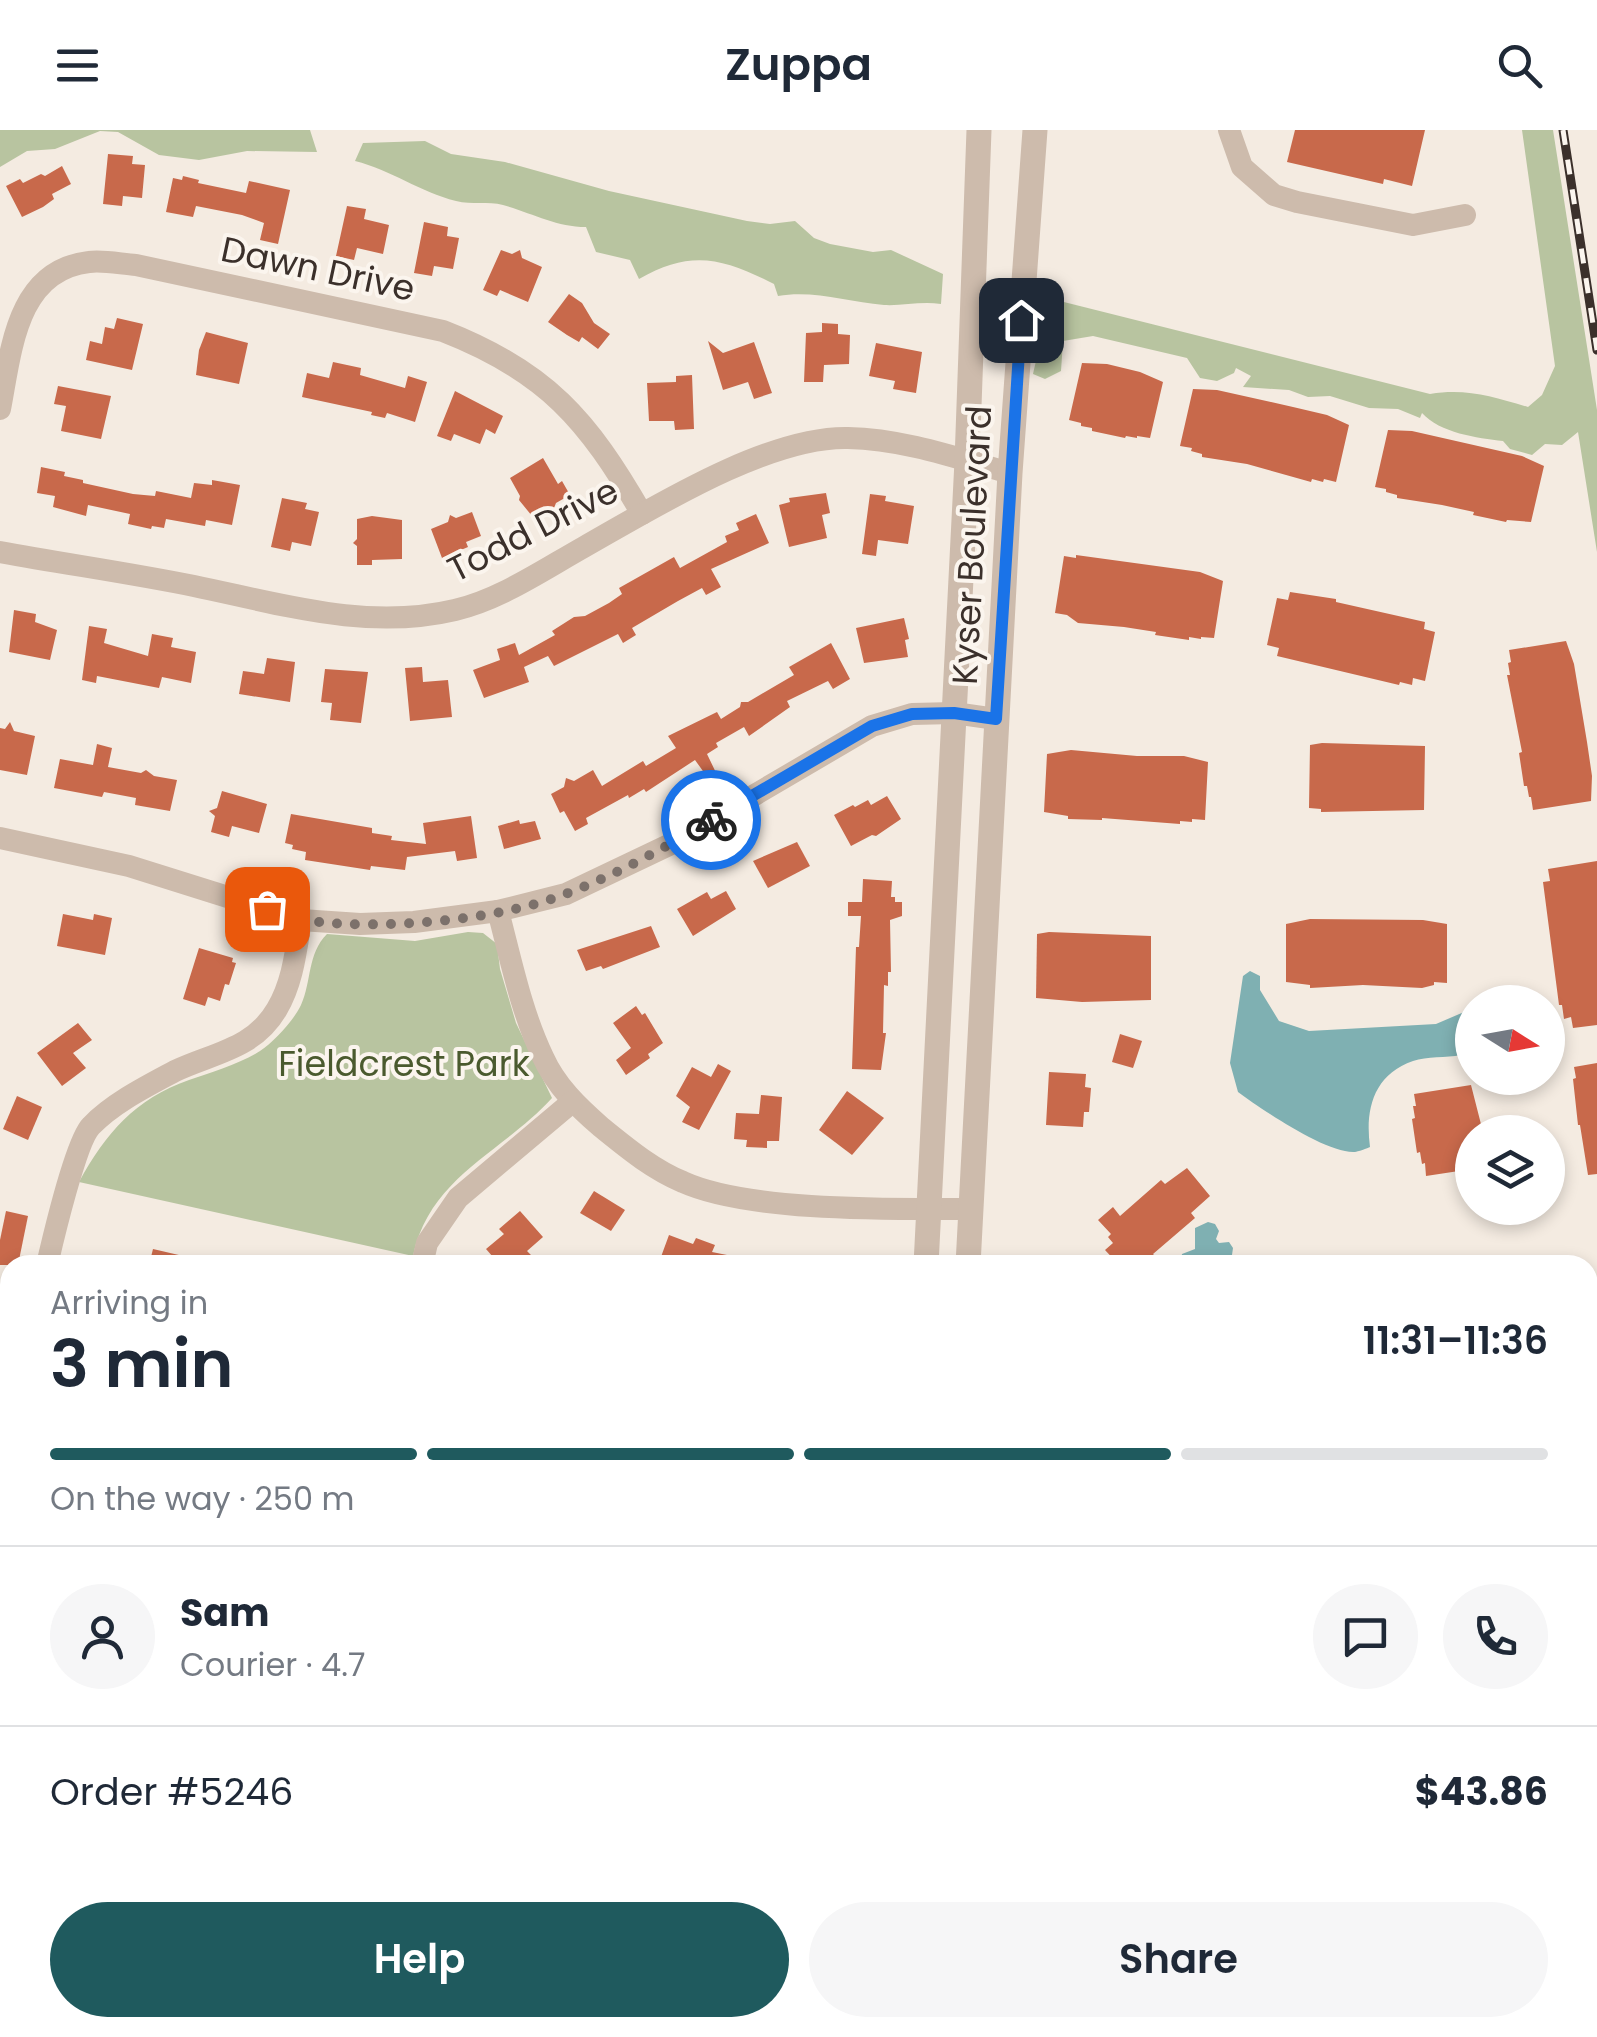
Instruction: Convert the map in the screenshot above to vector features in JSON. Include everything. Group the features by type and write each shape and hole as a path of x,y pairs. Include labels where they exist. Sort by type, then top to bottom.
{"street":[{"name":"Kyser Boulevard","path":"926,1255 979,130"},
{"name":"Kyser Boulevard","path":"969,1255 1010,473 1034,130"},
{"path":"1229,130 1242,167 1274,194 1413,225 1466,215"},
{"name":"Dawn Drive","path":"0,409 15,334 28,298 58,270 90,262 136,265 443,331 487,348 549,389 588,428 642,514"},
{"name":"Todd Drive","path":"0,552 344,618 406,618 458,610 506,591 642,514 754,458 790,445 845,437 892,442 1010,473"},
{"path":"0,838 129,866 301,920 414,922 498,911 566,894 671,844 872,726 912,714 954,713 996,719"},
{"path":"498,911 522,1005 544,1060 572,1102 639,1158 686,1184 746,1198 971,1209"},
{"path":"49,1255 88,1128 116,1105 176,1070 245,1045 277,1010 293,970 301,920"},
{"path":"424,1255 427,1243 458,1198 572,1102"}],"green space":[{"path":"0,130 310,130 317,152 247,151 199,160 159,155 118,132 100,131 55,149 27,151 0,167"},
{"path":"1522,130 1553,130 1597,410 1597,552 1578,432 1562,445 1545,444 1532,455 1510,449 1503,441 1449,430 1422,413 1420,418 1398,409 1369,408 1330,396 1308,397 1289,390 1243,387 1251,376 1236,368 1217,381 1200,378 1187,358 1093,336 1063,341 1061,371 1045,379 1033,374 1039,340 1032,294 1430,394 1468,393 1528,407 1542,395 1555,366"},
{"path":"425,141 451,154 505,162 609,191 747,221 795,221 814,238 830,244 873,252 891,250 943,274 941,304 884,305 818,295 778,296 774,284 739,268 707,260 675,263 639,279 630,260 596,252 586,227 554,222 497,204 456,201 355,161 363,143"},
{"name":"Fieldcrest Park","path":"468,932 483,933 497,944 516,1023 552,1098 451,1185 422,1228 413,1255 79,1182 111,1133 138,1108 170,1088 253,1055 277,1036 301,1005 316,950 327,934 415,941"}],"water":[{"path":"1250,971 1260,976 1260,990 1279,1021 1309,1031 1436,1024 1455,1016 1455,1056 1418,1059 1389,1075 1371,1107 1370,1147 1355,1152 1328,1146 1238,1092 1230,1063 1243,976"},
{"path":"1208,1222 1215,1224 1219,1231 1216,1239 1219,1243 1229,1242 1232,1255 1182,1255 1195,1249 1195,1228"}],"building":[{"path":"1295,130 1425,130 1412,186 1384,179 1383,184 1287,162"},
{"path":"108,154 133,156 132,164 145,165 142,198 123,196 122,206 103,204"},
{"path":"62,166 71,184 52,194 54,199 43,207 22,217 6,186 20,179 23,183 41,174 45,176"},
{"path":"183,176 246,193 249,181 290,190 278,244 260,240 264,223 242,215 196,206 193,217 166,212 173,178 182,180"},
{"path":"347,206 366,209 364,219 389,225 383,254 357,248 354,260 336,256"},
{"path":"424,222 448,227 447,236 459,238 453,269 434,266 432,276 414,273"},
{"path":"501,250 512,254 520,250 522,258 542,267 528,302 500,290 497,296 483,290"},
{"path":"569,294 582,303 594,323 610,334 598,349 548,322"},
{"path":"117,318 143,324 132,370 86,360 90,341 102,344 105,327 114,329"},
{"path":"822,323 838,324 838,334 850,335 849,364 824,365 823,382 804,382 806,333 822,332"},
{"path":"206,332 248,343 239,384 196,375"},
{"path":"708,341 723,353 754,342 772,393 754,399 748,382 723,390"},
{"path":"876,343 922,352 916,393 893,389 895,381 869,376"},
{"path":"333,362 361,368 360,375 405,388 408,376 427,382 415,422 302,397 307,373 329,378"},
{"path":"1082,363 1107,364 1163,382 1150,438 1092,431 1069,420"},
{"path":"692,375 694,429 675,430 674,421 649,421 647,383 676,382 676,376"},
{"path":"58,386 111,396 101,439 61,431 66,406 54,404"},
{"path":"1193,389 1217,390 1293,407 1349,425 1336,482 1311,482 1247,464 1202,457 1192,448 1180,446"},
{"path":"455,391 503,416 495,434 486,429 480,444 454,434 451,441 437,436"},
{"path":"1388,430 1412,431 1522,456 1544,466 1531,522 1506,522 1397,498 1386,489 1375,487"},
{"path":"543,458 558,484 562,481 570,495 554,508 532,516 519,500 510,478"},
{"path":"41,467 65,472 64,476 83,483 155,496 156,491 191,498 194,483 212,485 212,480 240,485 232,525 206,520 205,526 166,519 164,528 151,529 128,524 130,514 88,505 86,516 53,507 55,496 37,493"},
{"path":"826,493 830,513 822,515 827,538 789,547 779,505 790,502 789,498"},
{"path":"870,494 914,506 908,544 878,540 876,556 862,554"},
{"path":"282,498 307,503 305,509 319,512 311,546 292,542 290,551 271,547"},
{"path":"472,512 481,536 466,542 468,547 442,558 431,529 448,522 450,515 456,518"},
{"path":"756,514 769,543 711,569 721,587 706,595 702,588 678,601 632,628 636,635 623,643 618,634 554,666 548,656 524,667 529,682 484,698 473,670 500,660 497,649 515,643 519,655 555,635 552,631 574,617 585,616 609,603 622,594 619,588 674,557 680,568 727,542 725,536 739,530 736,523"},
{"path":"372,516 402,520 402,559 357,565 357,546 353,543 357,539 357,519"},
{"path":"1064,556 1200,572 1223,581 1214,638 1189,640 1124,627 1078,623 1055,613"},
{"path":"1290,592 1336,599 1425,622 1424,629 1435,632 1425,681 1413,678 1412,685 1399,685 1277,656 1279,648 1267,645 1277,598 1288,600"},
{"path":"14,610 36,614 35,622 57,630 50,660 9,652"},
{"path":"904,618 908,657 864,663 856,628"},
{"path":"89,626 107,629 104,643 148,656 152,634 173,638 171,647 196,652 191,683 162,677 159,688 97,676 96,683 82,680"},
{"path":"1566,641 1574,664 1587,742 1591,801 1533,810 1524,786 1519,753 1522,752 1507,675 1509,650"},
{"path":"831,643 850,679 833,689 828,681 787,701 790,707 749,736 744,727 716,743 718,747 707,754 720,781 713,785 695,760 646,792 644,789 629,798 628,795 586,818 588,824 575,831 564,811 560,813 551,794 564,787 566,778 574,781 593,770 602,786 643,761 646,766 676,748 668,736 717,712 721,719 740,707 741,702 748,702 794,675 789,667"},
{"path":"267,658 295,662 290,702 239,694 243,671 264,674"},
{"path":"422,667 423,682 448,680 452,717 410,721 405,668"},
{"path":"325,669 368,672 361,723 330,720 332,703 321,702"},
{"path":"10,722 14,731 35,736 27,775 0,770 0,728 5,729"},
{"path":"97,744 112,748 108,767 141,773 146,770 154,776 177,780 170,811 135,805 136,798 104,792 102,797 54,788 60,759 93,765"},
{"path":"1310,745 1425,746 1424,810 1321,812 1309,808"},
{"path":"1071,750 1184,756 1208,762 1205,820 1192,819 1180,824 1068,819 1044,812 1047,754"},
{"path":"222,791 267,804 259,833 232,826 229,837 211,832 215,816 209,811 217,808"},
{"path":"887,796 901,819 876,836 851,846 834,815 868,800 871,805"},
{"path":"291,814 372,828 372,833 392,836 391,840 426,844 423,823 471,816 477,858 457,861 455,851 407,857 405,870 371,866 370,870 305,860 306,852 285,843"},
{"path":"519,820 520,824 535,821 541,839 504,849 498,826"},
{"path":"797,842 810,866 768,888 753,861"},
{"path":"1597,861 1597,1025 1573,1028 1571,1017 1565,1019 1565,985 1556,985 1543,882 1550,881 1548,869"},
{"path":"863,879 892,881 891,897 902,902 902,916 890,920 891,972 888,986 884,985 886,1033 881,1070 852,1069 856,947 861,916 848,916 848,902 862,902"},
{"path":"726,891 736,909 693,936 677,909 707,892 711,899"},
{"path":"63,914 93,920 94,914 112,918 105,955 57,946"},
{"path":"1310,919 1423,920 1447,924 1447,983 1434,982 1422,988 1310,988 1286,982 1286,924"},
{"path":"651,926 660,947 603,969 601,966 586,971 577,950"},
{"path":"1037,934 1151,936 1151,1000 1082,1002 1036,998"},
{"path":"199,948 233,958 236,963 220,1001 208,997 205,1006 183,999"},
{"path":"636,1006 642,1015 645,1013 663,1043 626,1075 616,1060 631,1048 613,1023"},
{"path":"78,1023 92,1040 73,1053 86,1068 62,1086 37,1053"},
{"path":"1120,1034 1142,1041 1133,1068 1112,1062"},
{"path":"1597,1063 1597,1174 1588,1175 1573,1079 1574,1067"},
{"path":"718,1064 731,1071 699,1130 682,1122 690,1107 676,1096 692,1067 711,1077"},
{"path":"1049,1072 1086,1074 1085,1087 1091,1088 1083,1127 1046,1125"},
{"path":"1455,1088 1455,1095 1474,1095 1479,1115 1455,1115 1455,1172 1426,1176 1425,1163 1417,1153 1412,1119 1414,1094"},
{"path":"847,1091 884,1118 852,1155 819,1130"},
{"path":"761,1095 782,1097 779,1141 767,1141 767,1148 746,1147 747,1140 734,1139 736,1113 759,1114"},
{"path":"17,1096 42,1107 28,1140 3,1129"},
{"path":"1187,1168 1210,1196 1191,1213 1195,1218 1154,1255 1110,1255 1105,1250 1113,1243 1108,1237 1111,1234 1098,1220 1113,1207 1120,1216 1161,1180 1165,1184"},
{"path":"594,1191 625,1210 611,1231 580,1213"},
{"path":"6,1211 28,1216 20,1255 0,1255"},
{"path":"520,1211 543,1237 527,1251 531,1255 491,1255 486,1249 504,1234 499,1229"},
{"path":"669,1235 693,1244 696,1238 715,1245 712,1252 727,1255 662,1255"},
{"path":"153,1249 179,1255 152,1255"}],"railway":[{"path":"1563,130 1597,350"}],"way so far":[{"path":"267,909 301,920 360,924 414,922 498,911 566,894 671,844 711,820"}],"route":[{"path":"711,820 872,726 912,714 954,713 996,719 1021,320"}]}
